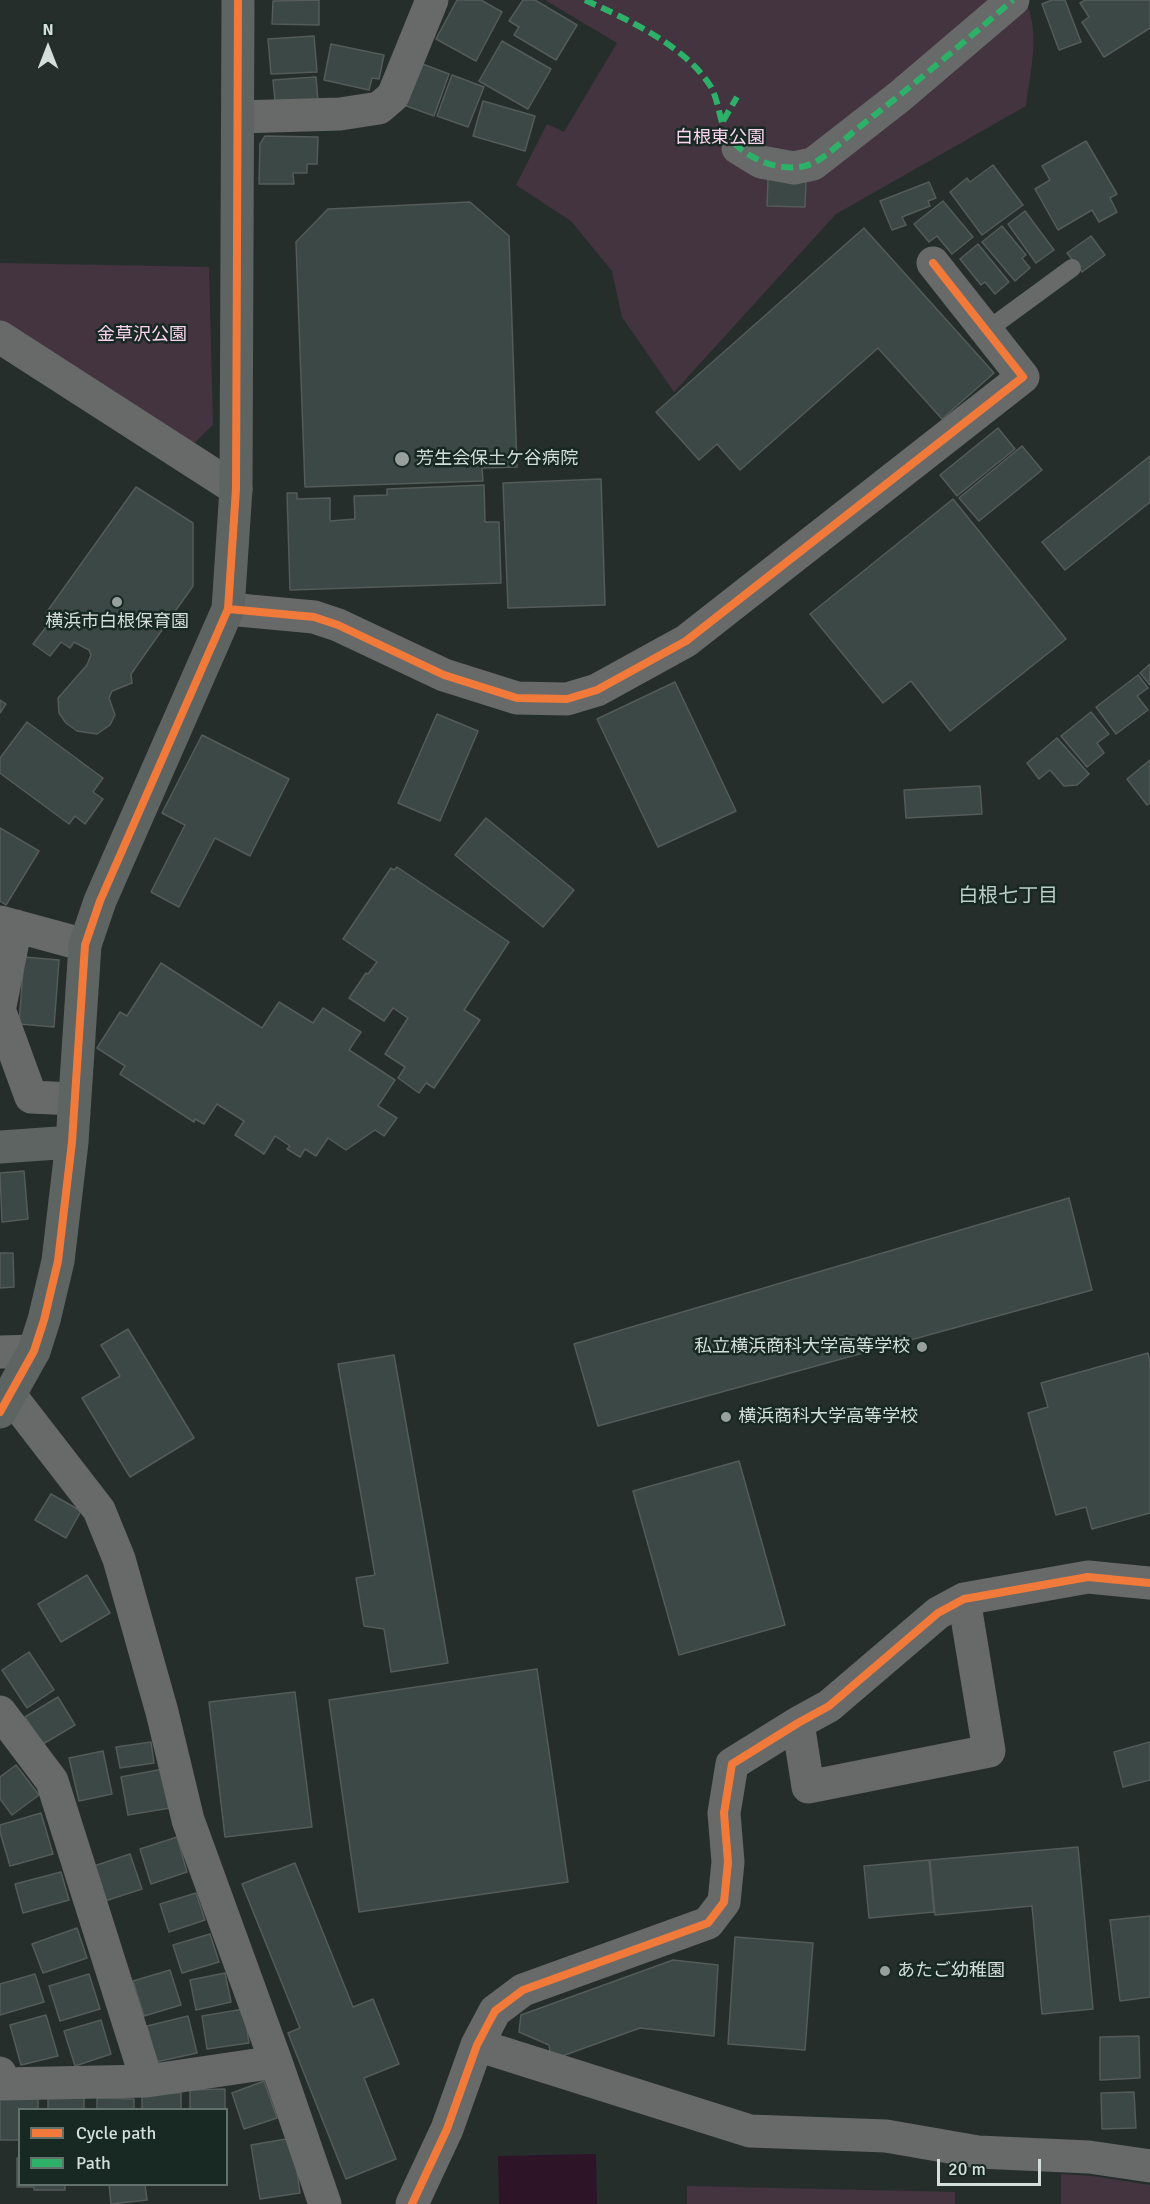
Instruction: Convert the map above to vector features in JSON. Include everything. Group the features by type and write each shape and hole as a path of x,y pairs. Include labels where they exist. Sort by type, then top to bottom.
{"street":[{"path":"238,0 236,489 228,609 100,901 85,945 72,1142 58,1261 34,1351 5,1403 99,1510 119,1559 162,1712 188,1820 325,2204"},
{"path":"238,117 340,114 379,108 393,96 432,0"},
{"path":"738,148 761,162 794,168 813,164 899,97 1013,0"},
{"path":"228,609 314,616 444,675 517,698 567,699 597,690 686,640 1023,377 933,263"},
{"path":"0,337 236,489"},
{"path":"0,1006 8,924 85,945"},
{"path":"0,1012 32,1097 74,1099"},
{"path":"0,1147 72,1142"},
{"path":"0,1352 34,1351"},
{"path":"412,2204 447,2129 477,2045 495,2011 524,1990 708,1923 724,1902 728,1863 724,1813 732,1764 830,1706 938,1613 964,1599 1088,1577 1150,1583"},
{"path":"798,1723 807,1787 989,1751 964,1599"},
{"path":"0,1712 51,1781 147,2081"},
{"path":"477,2045 750,2131 886,2136 978,2152 1089,2157 1150,2166"},
{"path":"0,2073 3,2084 147,2081 276,2062"}],"lane":[{"path":"987,331 1072,268"}],"green space":[{"name":"白根東公園","path":"545,0 1025,0 1030,12 1033,39 1032,66 1026,106 836,214 674,392 622,317 612,271 571,221 516,185 547,124 564,132 617,43"},
{"name":"金草沢公園","path":"0,263 209,267 213,425 189,448 0,322"},
{"path":"1061,2174 1092,2176 1150,2185 1150,2204 1061,2204"},
{"path":"687,2186 955,2192 955,2204 687,2204"}],"shaded area":[{"path":"596,2154 597,2204 499,2204 498,2156"}],"building":[{"path":"319,0 319,25 272,24 273,1"},
{"path":"457,0 481,0 502,12 476,61 436,39"},
{"path":"523,0 535,0 577,25 556,60 514,35 519,27 509,21"},
{"path":"1052,0 1065,0 1081,42 1059,50 1042,4"},
{"path":"1085,0 1150,0 1150,28 1104,57 1082,22 1089,17 1080,3"},
{"path":"314,36 317,72 271,74 268,39"},
{"path":"502,41 551,69 528,109 479,81"},
{"path":"331,44 384,55 379,79 372,78 369,90 324,80"},
{"path":"420,63 449,74 434,116 404,105"},
{"path":"452,75 484,87 468,127 437,116"},
{"path":"316,77 318,101 275,101 273,80"},
{"path":"483,101 535,116 525,151 473,136"},
{"path":"265,136 318,137 317,164 307,164 307,173 293,173 294,184 259,184 260,144"},
{"path":"1086,141 1117,194 1110,198 1117,212 1099,222 1092,210 1058,230 1035,189 1050,180 1042,166"},
{"path":"993,165 1023,205 982,235 950,192 967,178 970,182"},
{"path":"768,179 806,181 805,207 767,206"},
{"path":"929,182 936,198 928,201 930,206 902,217 906,225 892,230 880,201"},
{"path":"943,201 973,237 952,254 937,236 929,242 914,224"},
{"path":"470,202 509,236 517,467 482,468 483,481 305,487 296,242 328,209"},
{"path":"1025,211 1054,250 1036,263 1008,224"},
{"path":"1002,226 1026,255 1022,258 1030,268 1015,281 982,242"},
{"path":"864,228 994,373 942,419 878,348 740,470 717,444 699,460 656,412"},
{"path":"1091,236 1105,255 1082,272 1067,253"},
{"path":"978,244 1009,282 995,294 985,282 981,285 960,259"},
{"path":"998,428 1015,449 957,496 940,475"},
{"path":"1022,446 1042,470 979,521 959,498"},
{"path":"1150,456 1150,502 1065,570 1042,542"},
{"path":"601,479 605,605 508,608 503,483"},
{"path":"484,485 485,522 499,522 501,583 290,590 287,493 297,493 297,499 330,498 330,521 355,519 354,496 387,495 387,489"},
{"path":"136,487 193,523 193,586 131,674 132,683 112,691 109,698 115,715 110,725 97,734 77,731 66,723 59,713 58,698 87,665 91,655 89,650 74,642 70,648 61,642 50,656 33,644 53,618 46,613"},
{"path":"953,499 1066,639 950,731 911,681 883,703 810,614"},
{"path":"1150,664 1150,685 1140,673"},
{"path":"1138,675 1148,688 1137,696 1148,710 1116,734 1096,707"},
{"path":"675,682 736,811 658,847 597,719"},
{"path":"0,700 6,704 0,713"},
{"path":"1091,712 1109,734 1097,743 1104,753 1087,767 1061,736"},
{"path":"437,714 478,731 440,821 398,803"},
{"path":"27,722 103,778 93,792 103,799 85,824 75,816 69,824 0,773 0,758"},
{"path":"202,735 289,779 250,856 215,838 179,907 151,892 185,825 162,813"},
{"path":"1057,738 1089,774 1077,785 1064,786 1050,770 1039,779 1027,763"},
{"path":"1150,760 1150,803 1147,805 1127,779"},
{"path":"980,786 982,814 906,818 904,790"},
{"path":"486,818 574,890 543,927 455,855"},
{"path":"0,828 39,851 6,905 0,901"},
{"path":"397,867 509,942 464,1010 480,1020 434,1088 426,1083 419,1093 398,1078 405,1067 385,1054 408,1018 393,1008 384,1021 349,998 366,973 368,974 377,962 343,939 391,868 394,870"},
{"path":"24,957 59,960 54,1027 19,1024"},
{"path":"161,963 262,1028 279,1002 313,1023 323,1008 361,1032 349,1050 395,1080 378,1106 397,1118 384,1136 375,1130 346,1150 328,1138 316,1156 305,1149 300,1157 287,1149 290,1146 275,1136 264,1154 235,1135 244,1121 217,1104 204,1124 195,1119 194,1122 120,1074 125,1066 97,1048 120,1012 127,1016"},
{"path":"24,1171 28,1219 2,1222 0,1173"},
{"path":"1069,1198 1092,1290 598,1426 574,1344"},
{"path":"0,1253 13,1253 14,1287 0,1288"},
{"path":"128,1329 194,1438 130,1477 82,1398 120,1376 101,1345"},
{"path":"1148,1353 1150,1362 1150,1513 1092,1529 1086,1507 1056,1515 1028,1413 1048,1407 1041,1383"},
{"path":"394,1355 448,1663 391,1672 384,1629 364,1626 356,1578 375,1575 338,1364"},
{"path":"739,1461 785,1625 679,1655 633,1491"},
{"path":"51,1494 81,1511 66,1538 35,1520"},
{"path":"87,1575 110,1613 61,1642 38,1604"},
{"path":"29,1652 54,1690 27,1708 2,1670"},
{"path":"537,1669 568,1882 359,1912 329,1700"},
{"path":"295,1692 312,1827 225,1837 209,1702"},
{"path":"58,1697 75,1725 43,1744 25,1717"},
{"path":"151,1742 154,1763 120,1768 116,1747"},
{"path":"1150,1742 1150,1780 1123,1787 1114,1752"},
{"path":"103,1751 112,1794 79,1801 69,1758"},
{"path":"16,1765 39,1795 12,1815 0,1799 0,1777"},
{"path":"163,1769 170,1808 128,1815 121,1777"},
{"path":"41,1813 53,1854 10,1866 0,1825"},
{"path":"177,1837 187,1872 151,1884 140,1849"},
{"path":"1078,1847 1093,2009 1042,2014 1032,1906 935,1915 930,1860"},
{"path":"130,1854 142,1889 105,1901 94,1866"},
{"path":"929,1860 934,1912 869,1918 864,1866"},
{"path":"295,1863 353,2007 373,1999 399,2064 364,2078 396,2159 346,2179 288,2033 300,2028 242,1884"},
{"path":"61,1872 69,1900 23,1913 15,1884"},
{"path":"196,1893 205,1920 169,1932 160,1904"},
{"path":"1150,1916 1150,1997 1120,2001 1110,1920"},
{"path":"77,1928 87,1958 43,1973 32,1944"},
{"path":"210,1934 219,1962 182,1973 173,1945"},
{"path":"735,1937 813,1943 805,2050 728,2044"},
{"path":"673,1960 718,1965 714,2036 640,2028 551,2060 549,2045 519,2032 521,2015"},
{"path":"170,1970 181,2005 144,2016 133,1981"},
{"path":"225,1973 231,2002 196,2010 190,1980"},
{"path":"35,1974 44,2002 0,2015 0,1984"},
{"path":"89,1974 100,2009 60,2021 49,1986"},
{"path":"244,2009 249,2043 207,2049 202,2016"},
{"path":"46,2015 58,2056 21,2065 10,2025"},
{"path":"188,2016 197,2053 156,2062 147,2026"},
{"path":"101,2020 111,2054 75,2066 64,2031"},
{"path":"1139,2036 1140,2078 1100,2080 1100,2037"},
{"path":"264,2081 277,2118 244,2129 232,2093"},
{"path":"225,2089 225,2108 190,2108 190,2090"},
{"path":"1134,2092 1136,2128 1102,2129 1101,2093"},
{"path":"142,2093 181,2093 181,2108 142,2108"},
{"path":"48,2094 84,2095 84,2108 48,2108"},
{"path":"0,2096 38,2096 38,2108 18,2108 18,2140 0,2140"},
{"path":"97,2098 134,2099 134,2108 97,2108"},
{"path":"292,2138 300,2193 260,2199 251,2145"},
{"path":"18,2158 18,2186 65,2186 65,2190 34,2190 34,2187 17,2187"},
{"path":"109,2186 145,2186 147,2200 111,2204"}],"marked path":[{"path":"585,0 637,25 687,59 711,87 724,129 734,143 753,157 777,166 789,167 800,167 816,162 1013,0"},
{"path":"723,121 737,97"}],"cycle path":[{"path":"0,1412 34,1351 58,1261 72,1142 85,945 100,901 228,609 236,489 238,0"},
{"path":"228,609 314,617 338,625 444,675 517,698 567,699 597,690 686,641 1023,377 933,263"},
{"path":"412,2204 447,2129 477,2045 495,2011 523,1990 708,1923 724,1902 728,1862 724,1813 732,1764 829,1706 938,1613 964,1599 1088,1577 1150,1583"}],"place":[{"name":"芳生会保土ケ谷病院","path":"402,459"},
{"name":"横浜市白根保育園","path":"117,602"},
{"name":"私立横浜商科大学高等学校","path":"922,1347"},
{"name":"横浜商科大学高等学校","path":"726,1417"},
{"name":"あたご幼稚園","path":"885,1971"}],"district":[{"name":"白根七丁目","path":"1008,897"}]}
